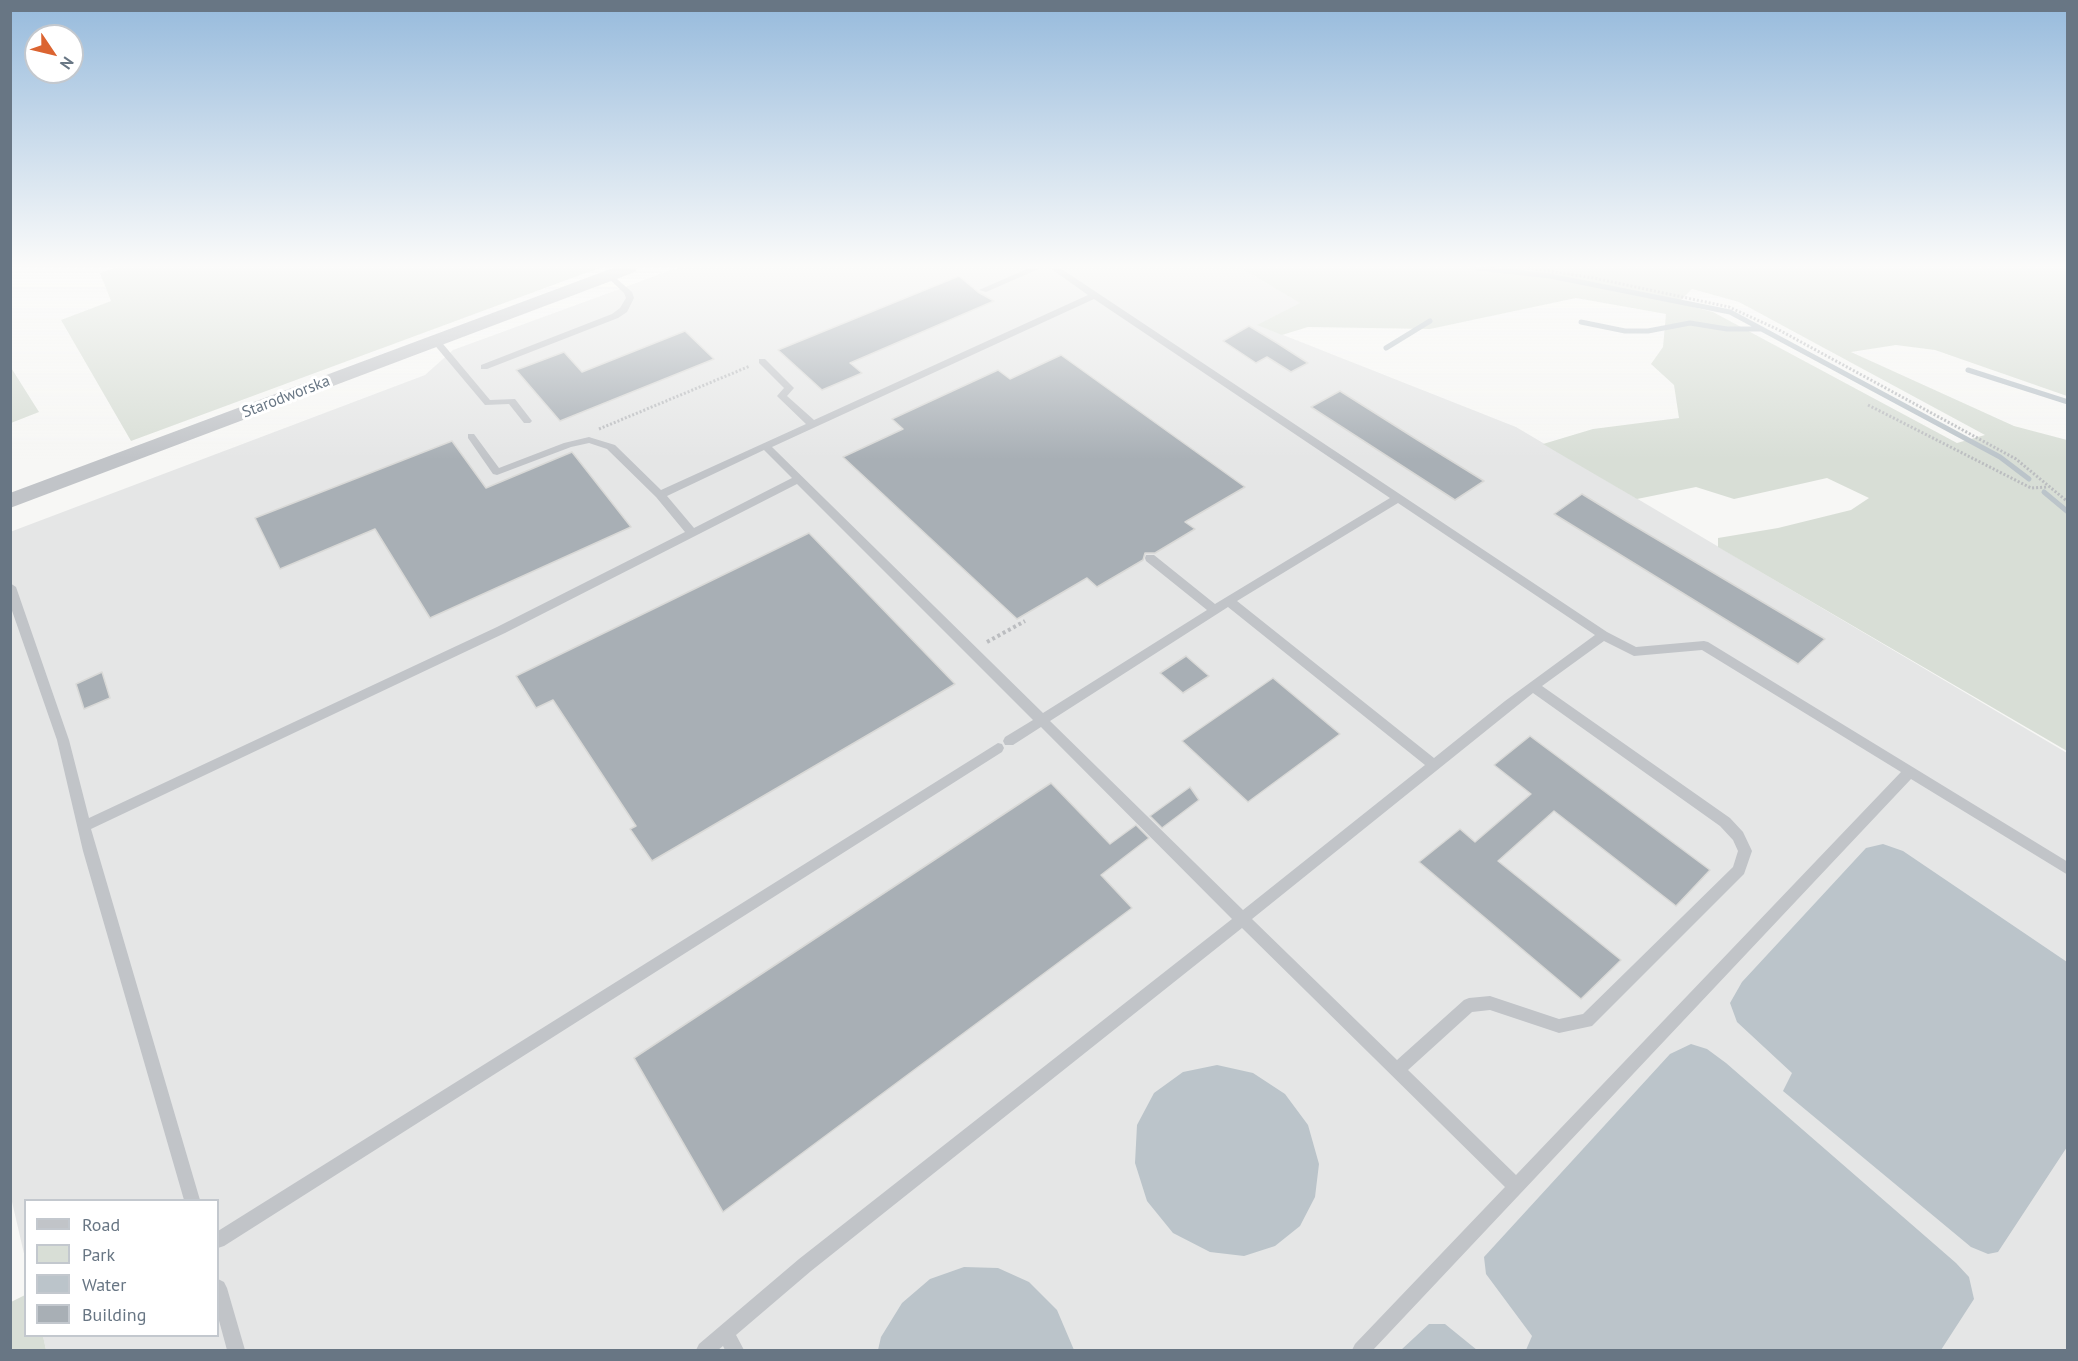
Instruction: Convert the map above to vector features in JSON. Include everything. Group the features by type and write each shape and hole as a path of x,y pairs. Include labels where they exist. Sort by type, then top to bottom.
{"street":[{"name":"Starodworska","path":"10,501 458,332"}],"lane":[{"path":"484,367 575,332"},
{"path":"660,495 1015,332"},
{"path":"1150,332 1603,635 1634,652 1704,645 2067,869"},
{"path":"435,340 488,403 512,401 527,421"},
{"path":"762,361 789,388 782,396 812,424"},
{"path":"471,436 497,472 568,445 590,440 610,447 660,495 691,532"},
{"path":"765,446 1242,919 1516,1186"},
{"path":"84,826 501,630 799,479"},
{"path":"219,1239 1215,610 1398,498"},
{"path":"1150,558 1215,610"},
{"path":"10,587 63,740 84,826 192,1199"},
{"path":"1230,601 1435,766"},
{"path":"705,1350 806,1265 1534,687 1603,635"},
{"path":"1397,1070 1469,1005 1490,1003 1559,1026 1587,1021 1739,870 1745,851 1738,836 1725,822 1534,687"},
{"path":"1361,1350 1910,771"},
{"path":"219,1291 236,1350"},
{"path":"725,1333 735,1350"}],"path":[{"path":"1782,332 2016,459 2067,502"},
{"path":"590,440 593,431 762,361"},
{"path":"1868,405 2031,488 2048,487"},
{"path":"972,650 1025,621"}],"shaded area":[{"path":"504,332 1274,332 1516,427 2067,753 2067,1350 46,1350 43,1337 219,1337 219,1199 24,1199 24,1254 10,1193 10,532 425,375 453,350"}],"green space":[{"path":"68,332 427,332 131,441"},
{"path":"1273,332 1293,332 1282,335"},
{"path":"1664,332 1749,332 1957,443 1985,435 1794,332 2067,332 2067,396 1935,350 1896,345 1851,352 2014,426 2067,440 2067,751 1718,547 1718,538 1778,528 1851,510 1869,498 1827,478 1734,499 1696,487 1637,499 1543,444 1593,429 1679,418 1674,385 1651,364 1663,347"},
{"path":"10,366 39,412 11,423 10,423"},
{"path":"24,1296 24,1337 43,1337 46,1350 11,1350 11,1302"}],"water":[{"path":"1883,844 1903,851 2067,962 2067,1147 1998,1252 1988,1254 1971,1247 1783,1091 1792,1073 1737,1022 1730,1003 1742,982 1866,848"},
{"path":"1691,1044 1707,1049 1726,1063 1956,1263 1969,1277 1974,1299 1941,1350 1526,1350 1532,1336 1486,1274 1484,1257 1670,1054"},
{"path":"1217,1065 1253,1073 1285,1094 1308,1125 1319,1164 1315,1197 1300,1226 1275,1246 1244,1256 1210,1252 1173,1233 1147,1201 1135,1163 1137,1125 1154,1093 1183,1072"},
{"path":"964,1267 998,1268 1029,1282 1057,1310 1074,1350 878,1350 881,1337 902,1303 930,1279"},
{"path":"1429,1324 1445,1324 1477,1350 1401,1350"}],"building":[{"path":"684,332 714,359 560,421 516,370 564,352 582,372"},
{"path":"823,332 923,332 850,363 862,373 822,390 778,350"},
{"path":"1239,332 1258,332 1308,363 1291,372 1267,357 1256,363 1223,341"},
{"path":"1061,355 1245,487 1185,522 1195,529 1155,553 1145,553 1143,560 1097,587 1087,578 1017,619 843,457 903,429 892,419 998,370 1010,379"},
{"path":"1340,391 1484,481 1455,500 1311,407"},
{"path":"452,441 486,488 572,452 631,527 430,618 375,529 280,569 255,518"},
{"path":"1582,494 1825,639 1798,664 1554,514"},
{"path":"809,533 955,684 652,861 630,829 636,826 553,700 536,708 516,676"},
{"path":"1186,656 1209,676 1183,693 1160,673"},
{"path":"102,672 110,698 84,709 76,684"},
{"path":"1273,678 1340,734 1248,802 1182,741"},
{"path":"1530,736 1710,870 1676,906 1554,811 1498,861 1621,960 1581,999 1419,862 1460,829 1475,842 1531,794 1494,765"},
{"path":"1051,783 1110,844 1136,825 1149,838 1101,875 1132,908 723,1212 634,1058"},
{"path":"1190,787 1199,800 1162,828 1150,816"}],"waterway":[{"path":"1386,348 1413,332"},
{"path":"1766,332 2000,457 2029,479"},
{"path":"1968,370 2068,402"},
{"path":"2044,492 2068,512"}]}
